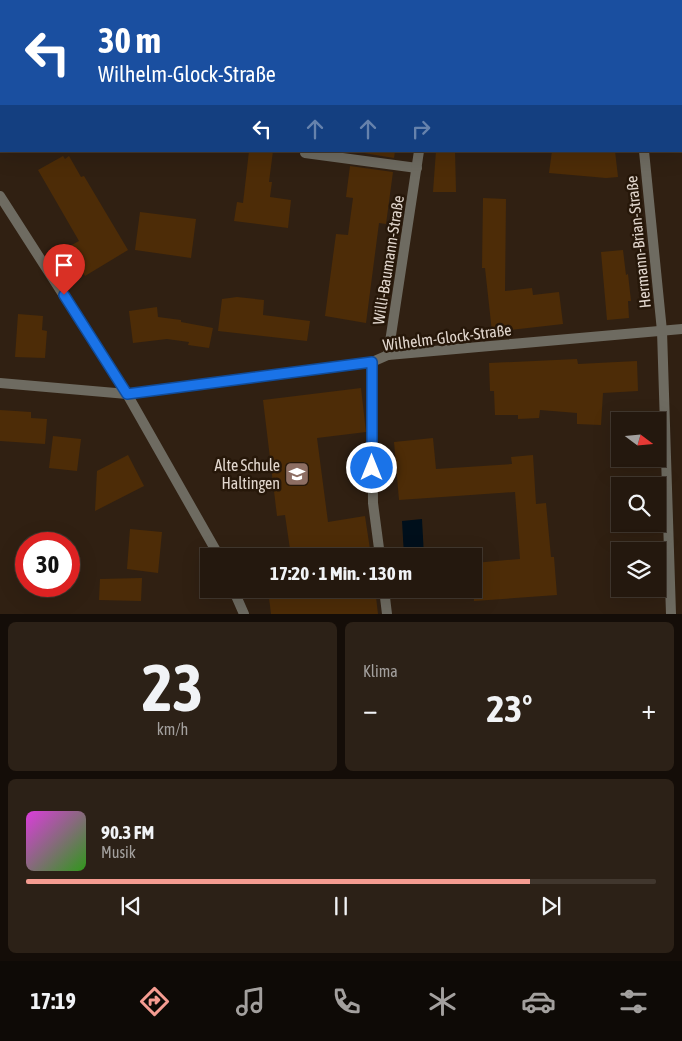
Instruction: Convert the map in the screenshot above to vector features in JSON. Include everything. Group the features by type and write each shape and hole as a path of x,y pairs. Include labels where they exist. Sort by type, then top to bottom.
{"street":[{"name":"Willi-Baumann-Straße","path":"388,356 419,152"},
{"name":"Hermann-Brian-Straße","path":"644,152 662,331 671,614"},
{"path":"305,153 417,168"},
{"path":"0,196 127,394 214,548"},
{"name":"Wilhelm-Glock-Straße","path":"0,382 127,394 372,362 388,356 682,329"},
{"path":"372,362 373,504 379,548"},
{"path":"237,598 244,614"},
{"path":"385,598 387,614"}],"water":[{"path":"422,519 424,548 404,548 402,521"}],"building":[{"path":"249,152 273,152 269,182 272,182 270,197 291,200 288,228 234,221 237,202 243,203"},
{"path":"358,152 395,152 394,158"},
{"path":"436,152 455,152 456,192 433,192"},
{"path":"552,152 615,152 618,177 606,178 549,173"},
{"path":"63,156 65,159 69,156 81,177 84,176 128,250 85,276 68,247 79,241 38,170"},
{"path":"350,166 393,172 386,224 379,223 366,323 325,316 336,234 348,235 353,198 346,197"},
{"path":"483,198 506,199 505,291 532,288 533,295 559,292 563,324 492,332 485,268 482,268"},
{"path":"140,212 196,219 191,258 135,250"},
{"path":"623,250 631,301 628,301 629,318 607,320 601,252"},
{"path":"237,297 264,300 263,315 310,321 307,341 218,331 222,299"},
{"path":"157,307 158,317 181,320 181,322 213,328 209,348 188,345 189,342 167,339 133,343 129,311"},
{"path":"18,314 43,316 42,330 47,331 45,358 15,357"},
{"path":"577,359 578,364 637,361 638,391 603,393 601,425 577,424 577,413 540,410 539,418 518,419 518,415 495,415 494,391 490,391 489,363"},
{"name":"Alte Schule Haltingen","path":"361,388 366,432 317,438 328,522 365,516 370,548 290,548 285,515 277,516 263,400"},
{"path":"0,410 31,412 31,418 47,419 45,444 0,441"},
{"path":"53,436 81,439 77,471 49,468"},
{"path":"433,438 436,469 512,464 511,457 533,455 536,504 546,503 551,557 554,557 557,595 474,601 474,598 482,598 482,562 520,559 515,492 399,500 394,442"},
{"path":"128,455 144,486 95,511 97,471"},
{"path":"130,529 162,532 158,573 127,569"},
{"path":"142,578 141,601 99,600 100,579"},
{"path":"269,598 376,598 378,614 271,614"}],"place":[{"name":"Alte Schule Haltingen","path":"297,474"}],"route":[{"path":"64,295 127,394 372,362 372,468"}]}
